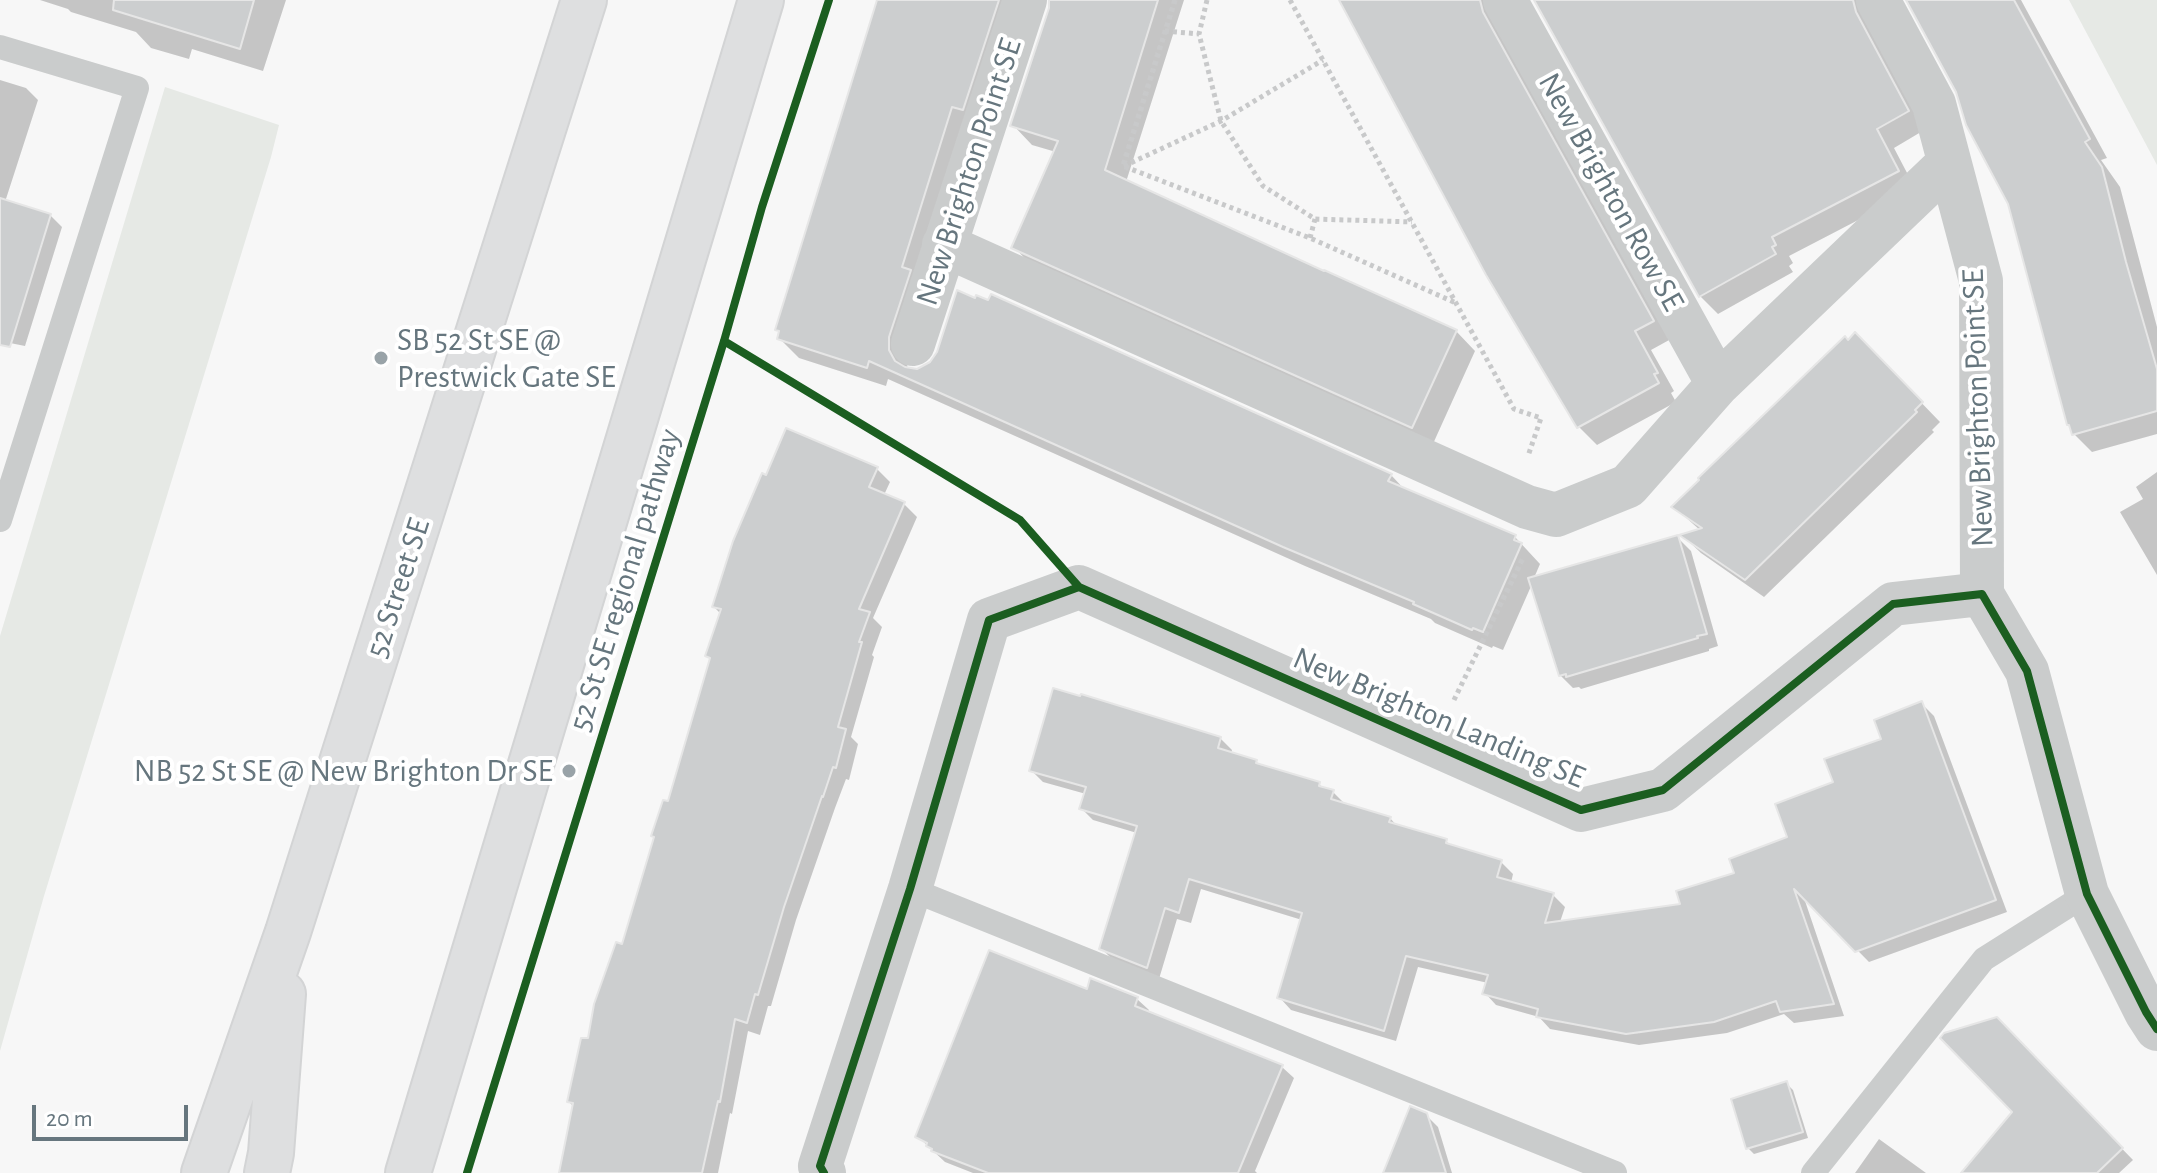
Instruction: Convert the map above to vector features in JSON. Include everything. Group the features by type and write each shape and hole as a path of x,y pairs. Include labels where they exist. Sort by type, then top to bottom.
{"main road":[{"name":"52 Street SE","path":"204,1173 288,932 584,0"},
{"path":"408,1173 761,0"},
{"path":"267,1173 288,932"}],"street":[{"name":"New Brighton Point SE","path":"913,344 1025,0"},
{"name":"New Brighton Row SE","path":"1505,0 1718,384"},
{"name":"New Brighton Point SE","path":"1878,0 1934,104 1981,281 1982,594"},
{"path":"944,245 1527,507 1556,515 1628,486 1718,384 1949,163"},
{"name":"New Brighton Landing SE","path":"824,1173 820,1166 910,889 989,620 1079,587 1581,810 1663,790 1893,604 1982,594"},
{"path":"1982,594 2027,671 2087,894 2157,1029"}],"lane":[{"path":"0,47 137,88 0,520"},
{"path":"910,889 1615,1173"},
{"path":"1813,1173 1984,959 2087,894"}],"path":[{"path":"1123,166 1175,0"},
{"path":"1207,0 1199,34 1221,121 1263,186 1315,219 1412,222"},
{"path":"1290,0 1514,409 1541,418 1522,471 1532,539 1432,744"},
{"path":"1165,31 1199,34"},
{"path":"1123,166 1221,121 1323,60"},
{"path":"1123,166 1310,238 1456,303"},
{"path":"1310,238 1315,219"}],"shaded area":[{"path":"2069,0 2157,0 2157,165"},
{"path":"165,87 279,125 44,896 0,1051 0,636"}],"building":[{"path":"114,0 254,0 240,49 113,10"},
{"path":"877,0 999,0 963,110 952,107 902,267 911,270 889,337 889,350 895,361 917,369 930,362 937,352 957,290 988,300 991,294 1392,474 1388,481 1516,535 1514,540 1522,543 1483,632 1472,630 1283,547 869,361 867,368 777,339 779,331 775,330"},
{"path":"1049,0 1158,0 1105,170 1457,330 1412,428 1011,248 1058,141 1010,126"},
{"path":"1339,0 1480,0 1483,12 1654,321 1635,331 1658,373 1654,374 1659,383 1577,428 1486,275"},
{"path":"1534,0 1853,0 1856,12 1909,111 1877,129 1899,171 1772,237 1776,254 1699,297"},
{"path":"1906,0 2014,0 2090,139 2085,142 2102,167 2157,369 2157,411 2072,435 2008,204 1966,125 1956,92"},
{"path":"0,198 51,214 10,347 0,345"},
{"path":"1855,332 1923,402 1915,410 1917,412 1745,580 1679,535 1702,528 1671,507 1845,336 1848,340"},
{"path":"786,428 878,467 869,487 905,502 859,609 870,612 859,642 862,642 838,727 846,729 836,768 833,767 822,796 747,1023 735,1019 720,1102 702,1173 559,1173 573,1103 567,1102 581,1038 588,1038 594,1004 616,942 622,944 654,837 651,836 663,800 668,801 710,658 705,656 721,609 712,607 733,541 762,473 766,475"},
{"path":"1678,535 1707,634 1566,677 1566,674 1559,676 1528,578"},
{"path":"1053,688 1221,737 1218,748 1320,782 1319,786 1334,790 1331,799 1391,817 1389,822 1502,860 1497,877 1554,893 1545,923 1680,904 1676,891 1734,873 1729,859 1787,837 1775,804 1833,782 1824,759 1881,739 1874,720 1922,701 1996,900 1855,952 1794,889 1834,1004 1780,1012 1776,1001 1714,1022 1626,1034 1536,1017 1538,1009 1482,994 1488,975 1406,956 1384,1031 1277,998 1302,913 1189,879 1179,913 1165,908 1147,968 1099,949 1137,826 1079,809 1086,787 1029,771"},
{"path":"989,950 1087,989 1090,978 1138,997 1135,1006 1283,1065 1238,1173 988,1173 931,1151 927,1143 915,1137"},
{"path":"1997,1017 2123,1148 2097,1173 1961,1173 2012,1112 1940,1038 1944,1033"},
{"path":"1787,1081 1803,1132 1746,1149 1731,1099"},
{"path":"1410,1106 1427,1113 1446,1173 1383,1173"}],"cycle path":[{"name":"52 St SE regional pathway","path":"467,1173 724,341 762,207 829,0"},
{"path":"724,341 1020,520 1079,587"},
{"path":"824,1173 820,1166 910,889 989,620 1079,587 1581,810 1663,790 1893,604 1982,594 2027,671 2087,894 2157,1029"}],"place":[{"name":"SB 52 St SE @ Prestwick Gate SE","path":"381,358"},
{"name":"NB 52 St SE @ New Brighton Dr SE","path":"569,771"}]}
